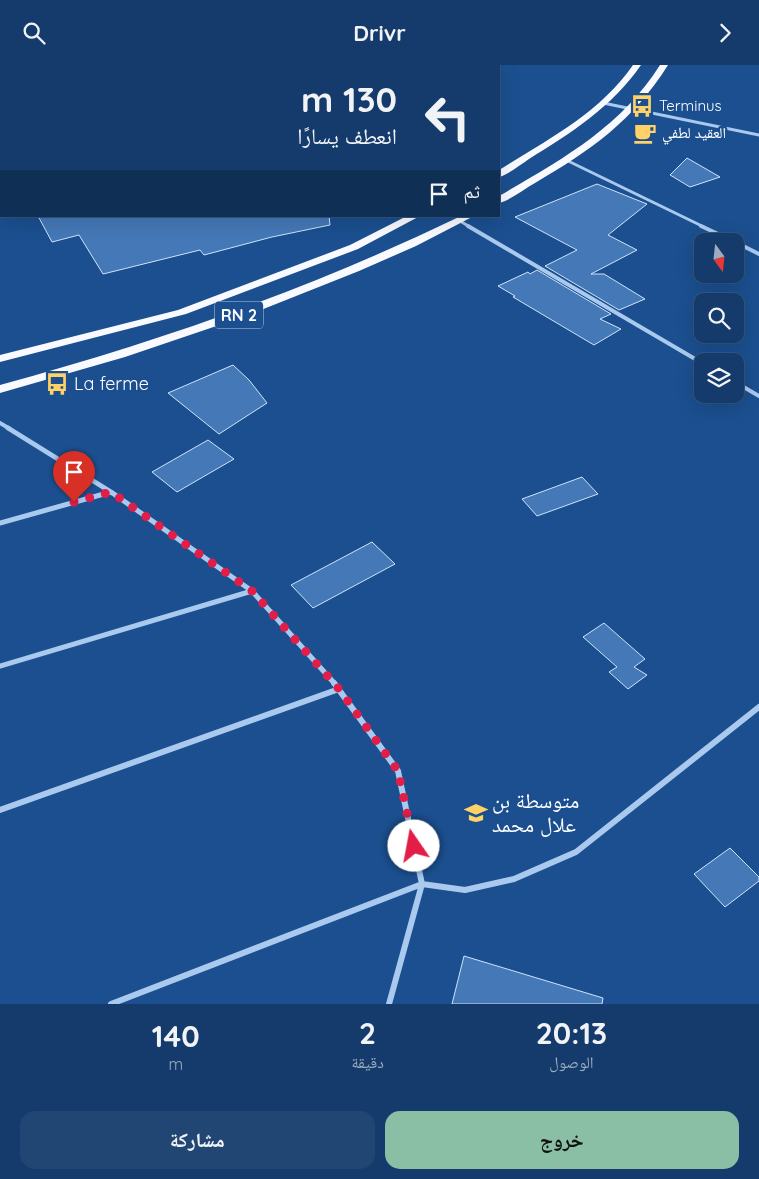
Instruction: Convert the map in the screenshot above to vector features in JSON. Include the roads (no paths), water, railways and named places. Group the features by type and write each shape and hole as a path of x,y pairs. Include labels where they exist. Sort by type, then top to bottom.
{"highway":[{"path":"500,173 585,119 630,77 637,65"},
{"path":"500,199 566,160 610,128 631,109 656,81 664,65"},
{"name":"RN 2","path":"0,359 182,312 354,247 413,217"},
{"name":"RN 2","path":"0,389 101,362 229,319 334,280 464,218"}],"street":[{"path":"603,103 759,135"},
{"path":"566,160 716,233"},
{"path":"464,218 694,358"},
{"path":"744,247 759,254"},
{"path":"744,387 759,396"},
{"path":"0,423 111,492 252,591 339,689 398,771 422,884 389,1004"},
{"path":"0,523 111,492"},
{"path":"0,666 252,591"},
{"path":"0,810 339,689"},
{"path":"111,1004 422,884 465,890 514,879 576,852 759,707"}],"place":[{"name":"Terminus","path":"642,106"},
{"name":"العقيد لطفي","path":"645,133"},
{"name":"La ferme","path":"57,384"},
{"name":"متوسطة بن علال محمد","path":"476,813"}]}
